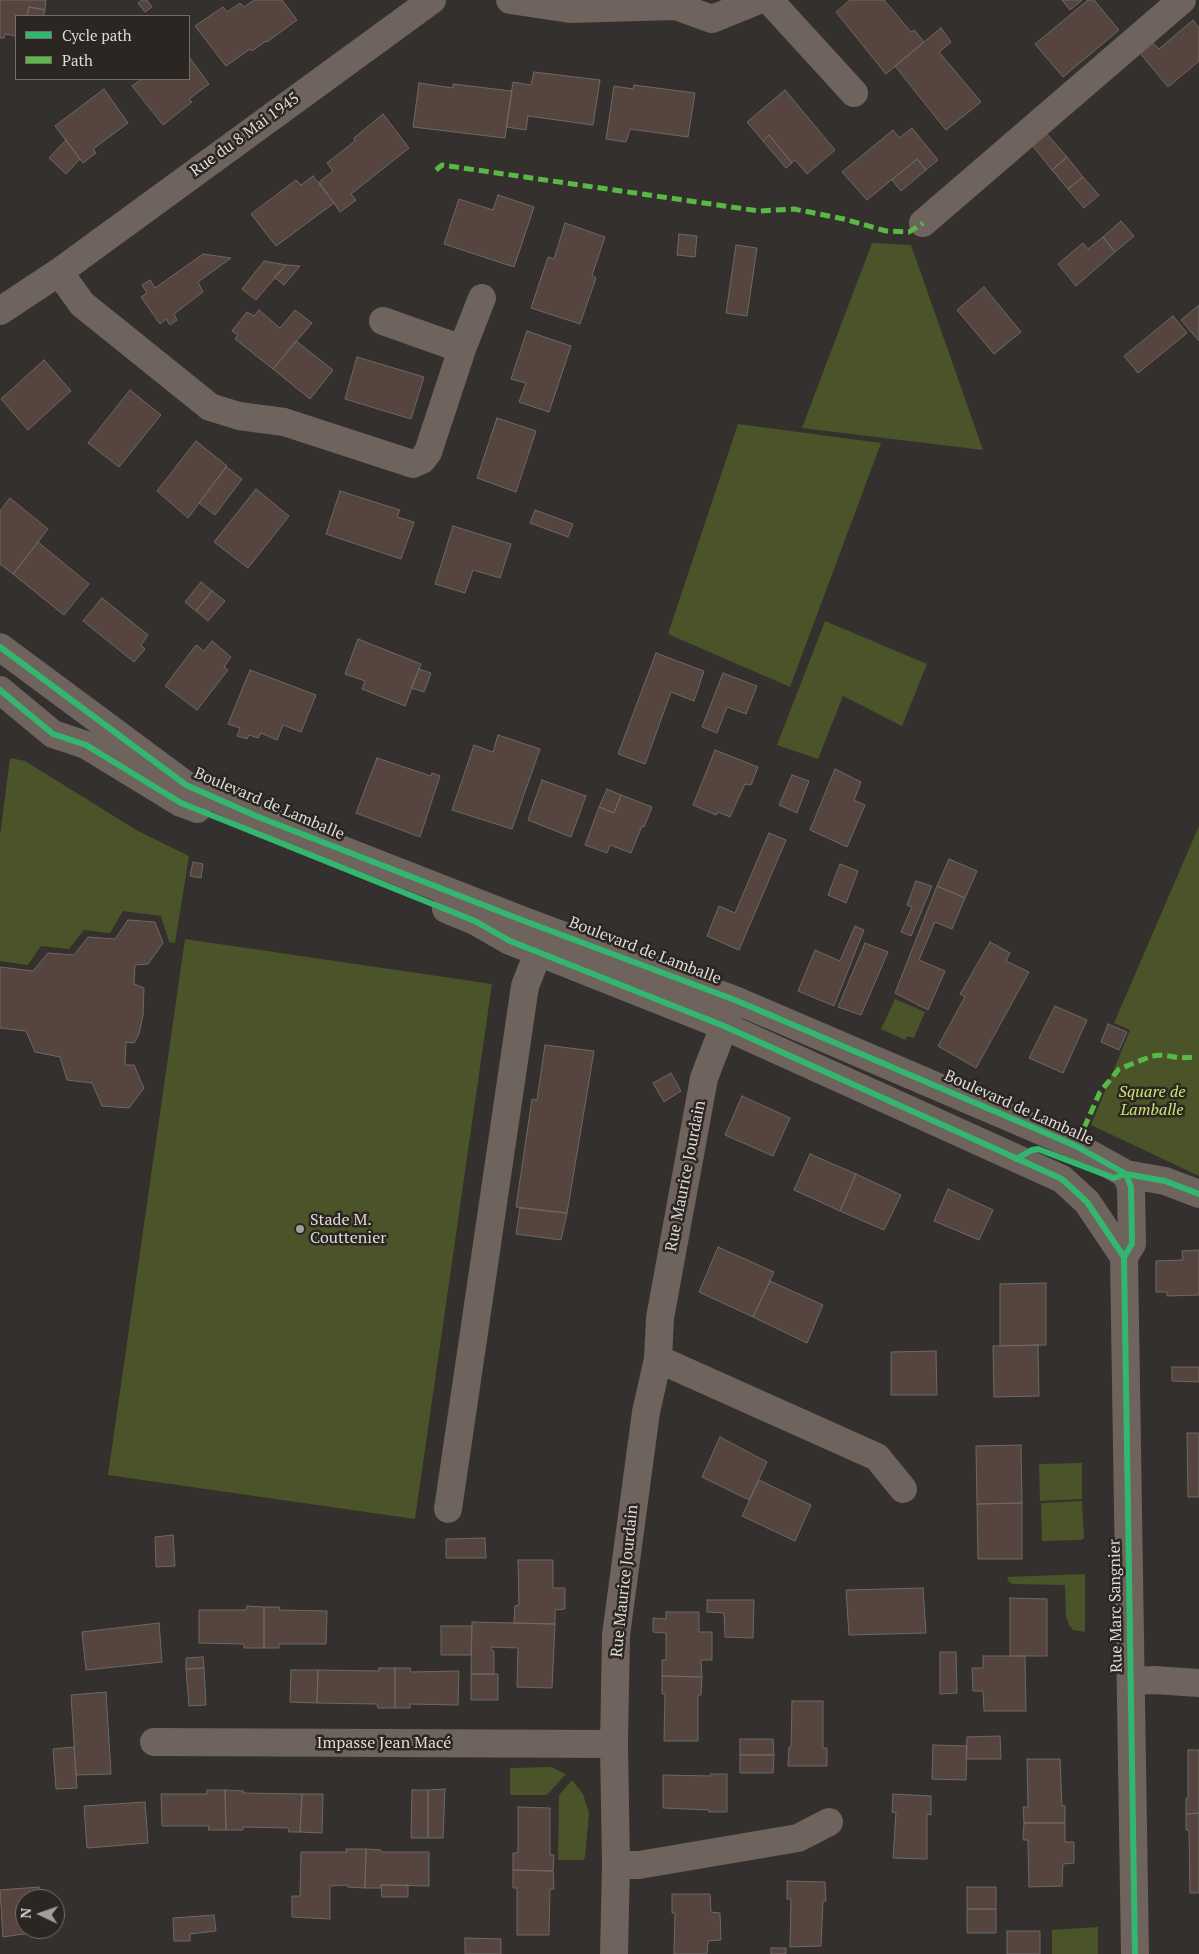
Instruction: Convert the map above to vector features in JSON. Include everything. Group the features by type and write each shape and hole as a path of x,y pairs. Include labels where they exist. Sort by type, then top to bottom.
{"street":[{"name":"Rue du 8 Mai 1945","path":"0,311 59,272 432,0"},
{"path":"510,0 570,9 676,6 712,19 759,0"},
{"path":"769,0 854,94"},
{"path":"923,222 1182,0"},
{"path":"59,272 82,304 210,407 239,416 284,422 413,464 422,460 428,452 462,349 482,298"},
{"path":"383,321 462,349"},
{"name":"Boulevard de Lamballe","path":"0,647 186,785 265,820 519,919 735,1000 1076,1146 1126,1174 1165,1181 1199,1194"},
{"name":"Boulevard de Lamballe","path":"30,669 3,698 53,734 86,745 181,803 475,921 510,941 538,953 724,1026 1062,1179 1087,1202 1124,1257"},
{"path":"448,1509 525,986 538,953"},
{"name":"Boulevard de Lamballe","path":"724,1026 735,1000"},
{"name":"Rue Maurice Jourdain","path":"614,1954 616,1635 646,1412 658,1359 660,1318 704,1078 724,1026"},
{"path":"1124,1257 1132,1244 1131,1187 1126,1174"},
{"name":"Rue Marc Sangnier","path":"1124,1257 1135,1954"},
{"path":"658,1359 877,1457 903,1489"},
{"path":"1131,1681 1154,1680 1199,1684"},
{"name":"Impasse Jean Macé","path":"154,1742 614,1744"},
{"path":"616,1865 639,1865 798,1838 829,1822"}],"green space":[{"path":"872,243 911,245 983,450 802,428"},
{"path":"738,424 881,443 790,687 668,634"},
{"path":"825,621 927,664 902,726 843,696 818,759 777,745"},
{"path":"10,758 25,761 138,831 189,856 175,943 169,942 161,916 123,911 110,933 84,930 69,949 41,946 28,965 0,961 0,836"},
{"name":"Square de Lamballe","path":"1199,826 1199,1176 1091,1125 1130,1030 1114,1023"},
{"name":"Stade M. Couttenier","path":"185,939 492,984 415,1519 108,1475"},
{"path":"895,999 925,1012 914,1038 907,1036 905,1040 881,1029"},
{"path":"1082,1463 1082,1499 1040,1501 1039,1464"},
{"path":"1082,1501 1084,1538 1081,1540 1042,1541 1041,1503"},
{"path":"1085,1574 1085,1632 1073,1630 1069,1625 1066,1616 1065,1585 1013,1584 1009,1582 1007,1577"},
{"path":"551,1767 566,1774 547,1795 510,1795 510,1768"},
{"path":"572,1780 583,1794 589,1813 585,1857 583,1860 558,1860 559,1795"},
{"path":"1098,1927 1098,1954 1052,1954 1052,1930"}],"building":[{"path":"0,0 46,0 45,10 29,7 27,15 15,15 15,36 5,34 4,38 0,38"},
{"path":"142,0 147,0 152,7 145,12 138,3"},
{"path":"254,0 282,0 297,20 267,42 252,51 250,49 226,66 195,26 223,7 227,12 240,3 244,7"},
{"path":"850,0 884,0 911,32 914,30 924,42 886,74 836,12"},
{"path":"1062,0 1082,0 1070,10"},
{"path":"1088,0 1094,0 1119,30 1063,77 1035,44"},
{"path":"29,7 45,10 43,15 27,15"},
{"path":"1193,20 1199,28 1199,61 1168,87 1140,53 1153,43 1159,49"},
{"path":"941,28 951,42 939,52 981,102 946,130 895,66"},
{"path":"190,58 209,84 189,99 192,102 163,125 132,86 141,80 190,80"},
{"path":"534,72 600,80 593,125 528,116 526,130 506,127 513,82 531,85"},
{"path":"419,83 453,88 453,84 512,91 505,138 413,127"},
{"path":"634,85 695,93 688,137 630,129 626,142 606,139 614,86 633,89"},
{"path":"104,89 128,123 93,149 96,153 83,163 55,126"},
{"path":"785,90 835,150 807,174 795,160 792,163 769,135 763,141 747,122"},
{"path":"383,114 409,148 351,194 356,200 340,212 319,182 333,171 327,163 355,141 354,138"},
{"path":"912,128 938,160 926,170 917,159 867,200 842,172 893,130 899,138"},
{"path":"1046,133 1067,157 1052,170 1032,145"},
{"path":"769,135 792,163 786,168 763,141"},
{"path":"66,140 80,159 66,174 49,158"},
{"path":"1067,157 1083,177 1068,189 1052,170"},
{"path":"917,159 926,170 901,191 892,180"},
{"path":"313,176 334,203 276,246 251,214 296,180 301,185"},
{"path":"1083,177 1099,195 1084,208 1068,189"},
{"path":"498,195 534,207 514,267 444,244 459,199 493,210"},
{"path":"1121,221 1134,236 1115,252 1103,237"},
{"path":"565,223 605,237 592,275 596,278 580,324 531,308 548,257 554,259"},
{"path":"679,234 697,236 695,257 677,255"},
{"path":"1103,237 1115,252 1076,286 1058,264 1083,243 1088,249"},
{"path":"736,245 757,248 747,316 726,313"},
{"path":"203,254 231,258 198,282 203,292 174,314 177,320 170,325 166,319 160,324 141,297 147,293 142,285 150,280 155,288"},
{"path":"264,261 286,265 256,300 242,289"},
{"path":"286,265 300,266 284,285 274,277"},
{"path":"984,287 1021,332 994,354 957,310"},
{"path":"1199,305 1199,341 1181,320"},
{"path":"259,310 280,328 295,310 312,323 273,369 235,339 238,335 232,331 247,312 254,316"},
{"path":"1173,316 1187,333 1138,373 1124,356"},
{"path":"527,331 571,346 549,412 519,402 526,383 511,379"},
{"path":"296,341 333,370 310,399 273,369"},
{"path":"357,357 424,377 411,419 345,399"},
{"path":"44,360 71,391 28,430 1,399"},
{"path":"130,390 161,415 119,467 88,443"},
{"path":"497,418 536,431 516,492 477,478"},
{"path":"196,441 227,466 188,518 157,491"},
{"path":"226,467 242,479 215,515 199,503"},
{"path":"256,489 289,516 248,568 214,542"},
{"path":"340,491 400,510 397,517 414,522 401,559 326,534"},
{"path":"10,498 48,529 13,574 0,564 0,511"},
{"path":"535,510 573,524 568,537 530,523"},
{"path":"453,526 511,544 500,578 473,570 465,593 435,584"},
{"path":"38,542 89,584 64,615 13,574"},
{"path":"201,582 212,591 196,611 185,602"},
{"path":"212,591 225,601 208,621 196,611"},
{"path":"102,598 148,635 141,645 145,649 134,662 83,621"},
{"path":"358,639 421,664 405,706 362,689 365,681 345,674"},
{"path":"212,641 231,657 224,667 228,670 197,710 165,686 196,645 204,651"},
{"path":"656,653 704,671 694,701 671,692 645,764 618,754"},
{"path":"419,669 431,673 424,692 411,688"},
{"path":"250,670 316,695 301,732 283,725 277,740 261,733 258,738 249,735 247,739 237,736 240,728 228,724"},
{"path":"723,673 757,686 746,714 727,707 717,733 702,727"},
{"path":"498,735 540,749 512,829 452,810 474,745 493,752"},
{"path":"715,750 758,767 751,785 745,784 730,817 718,812 716,815 693,805"},
{"path":"377,758 431,776 432,773 440,776 420,837 356,813"},
{"path":"835,769 861,782 854,800 865,805 847,847 810,830"},
{"path":"792,775 809,781 797,813 779,805"},
{"path":"542,780 586,796 571,837 528,820"},
{"path":"607,789 621,795 614,813 599,807"},
{"path":"621,795 652,807 631,853 610,845 607,853 585,845 599,807 614,813"},
{"path":"769,833 786,840 739,950 707,936 719,906 735,913"},
{"path":"949,859 977,871 965,898 937,886"},
{"path":"193,862 203,864 201,878 190,876"},
{"path":"840,864 858,871 846,903 828,895"},
{"path":"916,881 932,886 911,936 901,932 912,907 907,905"},
{"path":"937,886 965,898 952,929 935,922 919,960 945,971 928,1010 895,993"},
{"path":"128,920 155,922 163,943 148,964 135,965 134,984 144,988 143,1015 139,1034 134,1043 126,1042 125,1065 134,1065 144,1088 129,1108 102,1106 92,1083 67,1080 60,1057 35,1052 26,1031 0,1028 0,967 33,971 48,953 74,955 88,937 115,939"},
{"path":"855,926 864,930 834,1006 798,991 815,950 840,961"},
{"path":"990,942 1010,953 1006,961 1029,972 976,1068 938,1046 965,997 960,994"},
{"path":"865,943 888,952 861,1015 838,1007"},
{"path":"1055,1006 1087,1020 1063,1073 1029,1058"},
{"path":"1108,1024 1127,1032 1119,1050 1101,1042"},
{"path":"545,1045 594,1051 567,1213 516,1207 532,1099 537,1100"},
{"path":"671,1073 681,1091 664,1102 653,1083"},
{"path":"742,1096 790,1118 773,1156 725,1135"},
{"path":"810,1154 856,1174 840,1211 794,1190"},
{"path":"856,1174 901,1195 884,1230 840,1211"},
{"path":"948,1189 993,1210 979,1240 934,1221"},
{"path":"520,1208 567,1213 561,1240 516,1234"},
{"path":"718,1247 774,1272 753,1317 699,1292"},
{"path":"1199,1250 1199,1295 1167,1296 1167,1292 1156,1292 1156,1261 1183,1260 1182,1251"},
{"path":"770,1281 823,1305 807,1343 753,1317"},
{"path":"1046,1283 1046,1345 1000,1346 1000,1284"},
{"path":"1038,1345 1039,1396 994,1397 993,1346"},
{"path":"936,1351 937,1395 891,1395 891,1352"},
{"path":"1172,1367 1199,1367 1199,1382 1172,1381"},
{"path":"1187,1433 1199,1433 1199,1497 1188,1497"},
{"path":"720,1437 767,1462 749,1500 702,1477"},
{"path":"1021,1445 1022,1503 977,1504 976,1446"},
{"path":"759,1480 811,1505 795,1541 742,1516"},
{"path":"1022,1503 1022,1559 978,1559 977,1504"},
{"path":"173,1535 175,1566 156,1567 155,1537"},
{"path":"485,1538 486,1558 446,1558 446,1539"},
{"path":"518,1560 553,1560 553,1588 565,1588 565,1609 555,1610 555,1624 514,1623 515,1606 519,1605"},
{"path":"923,1588 926,1633 849,1635 846,1590"},
{"path":"1010,1598 1047,1599 1047,1656 1010,1656"},
{"path":"707,1600 754,1600 753,1638 725,1637 724,1613 707,1612"},
{"path":"247,1606 264,1607 264,1648 244,1648 244,1644 199,1643 199,1610 246,1610"},
{"path":"264,1607 280,1607 279,1610 327,1611 326,1644 279,1644 279,1648 264,1648"},
{"path":"666,1612 699,1612 699,1632 712,1632 712,1660 701,1660 702,1677 662,1676 662,1660 666,1660 666,1633 653,1632 653,1618 666,1619"},
{"path":"472,1622 555,1624 552,1688 517,1687 518,1648 491,1647 492,1651 494,1651 494,1674 471,1674"},
{"path":"159,1623 162,1662 86,1670 82,1632"},
{"path":"441,1626 472,1626 471,1655 441,1655"},
{"path":"940,1652 956,1652 957,1693 940,1694"},
{"path":"983,1656 1025,1656 1026,1711 984,1711 983,1691 973,1691 972,1668 983,1668"},
{"path":"203,1657 204,1668 186,1669 186,1658"},
{"path":"204,1668 206,1705 189,1706 186,1669"},
{"path":"379,1668 395,1668 395,1708 378,1708 377,1704 317,1703 318,1670 379,1671"},
{"path":"395,1668 410,1668 411,1672 459,1671 458,1705 410,1704 410,1708 395,1708"},
{"path":"291,1670 318,1670 317,1703 290,1702"},
{"path":"471,1674 498,1674 498,1700 471,1700"},
{"path":"662,1676 702,1677 701,1695 698,1695 698,1741 664,1741 665,1694 662,1694"},
{"path":"106,1692 111,1774 76,1775 71,1695"},
{"path":"792,1701 823,1701 823,1748 827,1748 827,1766 788,1766 789,1747 791,1747"},
{"path":"1000,1736 1001,1759 966,1759 967,1737"},
{"path":"740,1739 773,1739 774,1755 740,1755"},
{"path":"933,1745 967,1746 966,1780 932,1779"},
{"path":"74,1747 77,1788 56,1789 53,1749"},
{"path":"1188,1750 1199,1750 1199,1813 1186,1814 1186,1798 1188,1798"},
{"path":"740,1755 774,1755 773,1773 740,1773"},
{"path":"1027,1759 1060,1759 1062,1806 1065,1806 1065,1823 1024,1823 1023,1807 1028,1807"},
{"path":"711,1774 727,1774 727,1812 663,1808 663,1775 710,1776"},
{"path":"445,1789 443,1838 428,1838 428,1790"},
{"path":"207,1790 225,1790 226,1830 208,1830 209,1826 162,1826 161,1794 207,1794"},
{"path":"225,1790 244,1791 243,1793 302,1794 300,1832 289,1832 288,1828 243,1827 243,1830 226,1830"},
{"path":"412,1790 428,1790 428,1838 411,1838"},
{"path":"302,1794 323,1794 322,1833 300,1832"},
{"path":"893,1794 931,1796 931,1815 927,1814 927,1859 893,1858 896,1813 892,1812"},
{"path":"145,1802 148,1843 87,1848 84,1806"},
{"path":"518,1807 550,1808 550,1855 554,1855 553,1871 513,1870 513,1853 518,1853"},
{"path":"1199,1813 1199,1893 1190,1893 1189,1830 1186,1830 1186,1814"},
{"path":"1024,1823 1065,1823 1065,1842 1074,1842 1074,1863 1063,1864 1062,1886 1029,1887 1028,1840 1023,1840"},
{"path":"346,1849 366,1849 365,1888 348,1887 347,1885 330,1886 330,1919 292,1917 292,1896 300,1896 301,1852 347,1852"},
{"path":"366,1849 381,1850 381,1852 429,1852 429,1886 381,1885 382,1888 365,1888"},
{"path":"513,1870 553,1871 554,1889 550,1889 549,1935 517,1935 517,1888 513,1888"},
{"path":"787,1881 825,1882 826,1901 823,1901 821,1946 790,1947 791,1899 787,1899"},
{"path":"381,1885 408,1885 408,1897 382,1897"},
{"path":"39,1887 39,1889 15,1889 15,1935 3,1937 0,1890"},
{"path":"967,1887 996,1887 996,1909 967,1909"},
{"path":"672,1894 710,1894 711,1912 720,1913 721,1940 708,1941 707,1954 674,1954 675,1913 672,1913"},
{"path":"967,1909 996,1909 996,1933 967,1933"},
{"path":"214,1915 216,1931 190,1934 190,1941 174,1941 173,1918"},
{"path":"1007,1931 1040,1931 1040,1954 1007,1954"},
{"path":"465,1938 501,1939 501,1954 465,1954"},
{"path":"771,1948 786,1948 786,1954 771,1954"}],"marked path":[{"path":"436,170 442,165 759,211 794,209 844,219 886,231 909,232 923,223"},
{"path":"1084,1128 1100,1092 1119,1069 1152,1056 1194,1057"}],"cycle path":[{"path":"0,647 186,785 256,816 519,919 735,1000 1076,1146 1126,1174 1165,1181 1199,1194"},
{"path":"0,690 53,734 86,745 181,803 475,921 510,941 724,1026 1062,1179 1087,1202 1124,1257"},
{"path":"1016,1159 1032,1150 1038,1149 1114,1178 1126,1174"},
{"path":"1124,1257 1132,1244 1131,1187 1126,1174"},
{"path":"1124,1257 1135,1954"}],"place":[{"name":"Stade M. Couttenier","path":"300,1229"}]}
